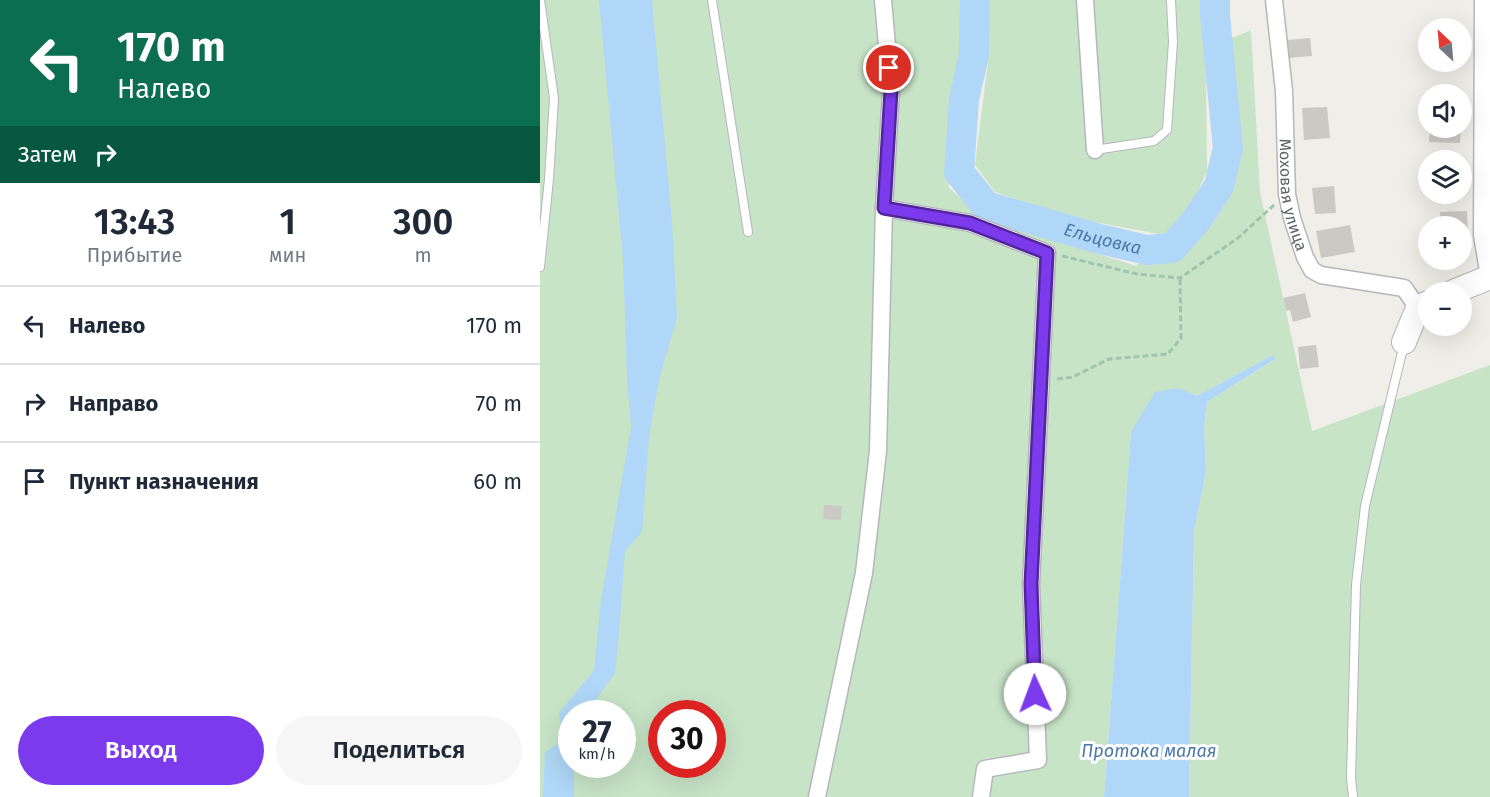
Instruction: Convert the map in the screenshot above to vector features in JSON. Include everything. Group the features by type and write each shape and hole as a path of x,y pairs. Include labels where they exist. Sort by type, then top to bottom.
{"street":[{"path":"818,797 864,573 878,451 884,208 891,91 883,0"},
{"path":"1085,0 1095,150"},
{"name":"Моховая улица","path":"1274,0 1284,91 1287,194 1305,257 1312,270 1321,275 1404,288 1418,301"},
{"path":"1472,284 1489,277 1482,235 1483,0"},
{"path":"884,208 970,223 1047,253 1031,584 1038,760 986,769 981,797"},
{"path":"1404,342 1418,315"}],"lane":[{"path":"540,0 554,98 540,267"},
{"path":"712,0 748,232"},
{"path":"1095,150 1154,141 1167,130 1173,42 1172,0"},
{"path":"1353,797 1351,778 1356,585 1365,506 1404,342"}],"path":[{"path":"1047,253 1137,274 1180,278 1238,238 1287,194"},
{"path":"1051,380 1072,377 1109,358 1168,354 1180,338 1180,278"}],"green space":[{"path":"540,0 965,0 959,70 949,129 949,188 981,216 1136,266 1190,221 1225,146 1230,39 1251,30 1260,192 1312,431 1490,365 1490,797 1189,797 1194,531 1206,472 1204,427 1207,402 1274,360 1273,355 1197,396 1179,388 1131,432 1104,797 540,797"},
{"path":"988,0 1205,0 1207,171 1192,205 1164,235 1079,219 995,192 975,165 988,61"}],"water":[{"path":"599,0 652,0 672,222 677,318 659,380 649,436 642,532 625,551 615,673 596,700 570,700 594,670 601,600 631,427 623,259"},
{"name":"Протока малая","path":"1273,355 1275,359 1207,402 1204,427 1206,472 1194,531 1189,797 1104,797 1131,432 1155,392 1179,388 1197,396"},
{"path":"558,744 558,778 574,778 574,797 543,797 545,752"}],"building":[{"path":"1310,38 1312,56 1289,58 1288,40"},
{"path":"1327,107 1330,138 1304,140 1302,108"},
{"path":"1429,138 1460,138 1460,143 1429,142"},
{"path":"1334,186 1336,213 1315,214 1312,188"},
{"path":"1467,211 1467,216 1440,216 1440,212"},
{"path":"1350,225 1355,252 1321,258 1316,231"},
{"path":"1305,293 1311,317 1293,322 1290,310 1286,311 1283,298"},
{"path":"1316,345 1319,367 1300,369 1298,347"},
{"path":"824,505 842,506 841,520 823,519"}],"waterway":[{"name":"Ельцовка","path":"975,0 974,55 964,99 959,172 986,206 1096,238 1147,250 1172,248 1196,221 1219,186 1228,148 1215,0"}],"route":[{"path":"889,68 891,91 884,208 970,223 1047,253 1031,584 1035,694"}]}
